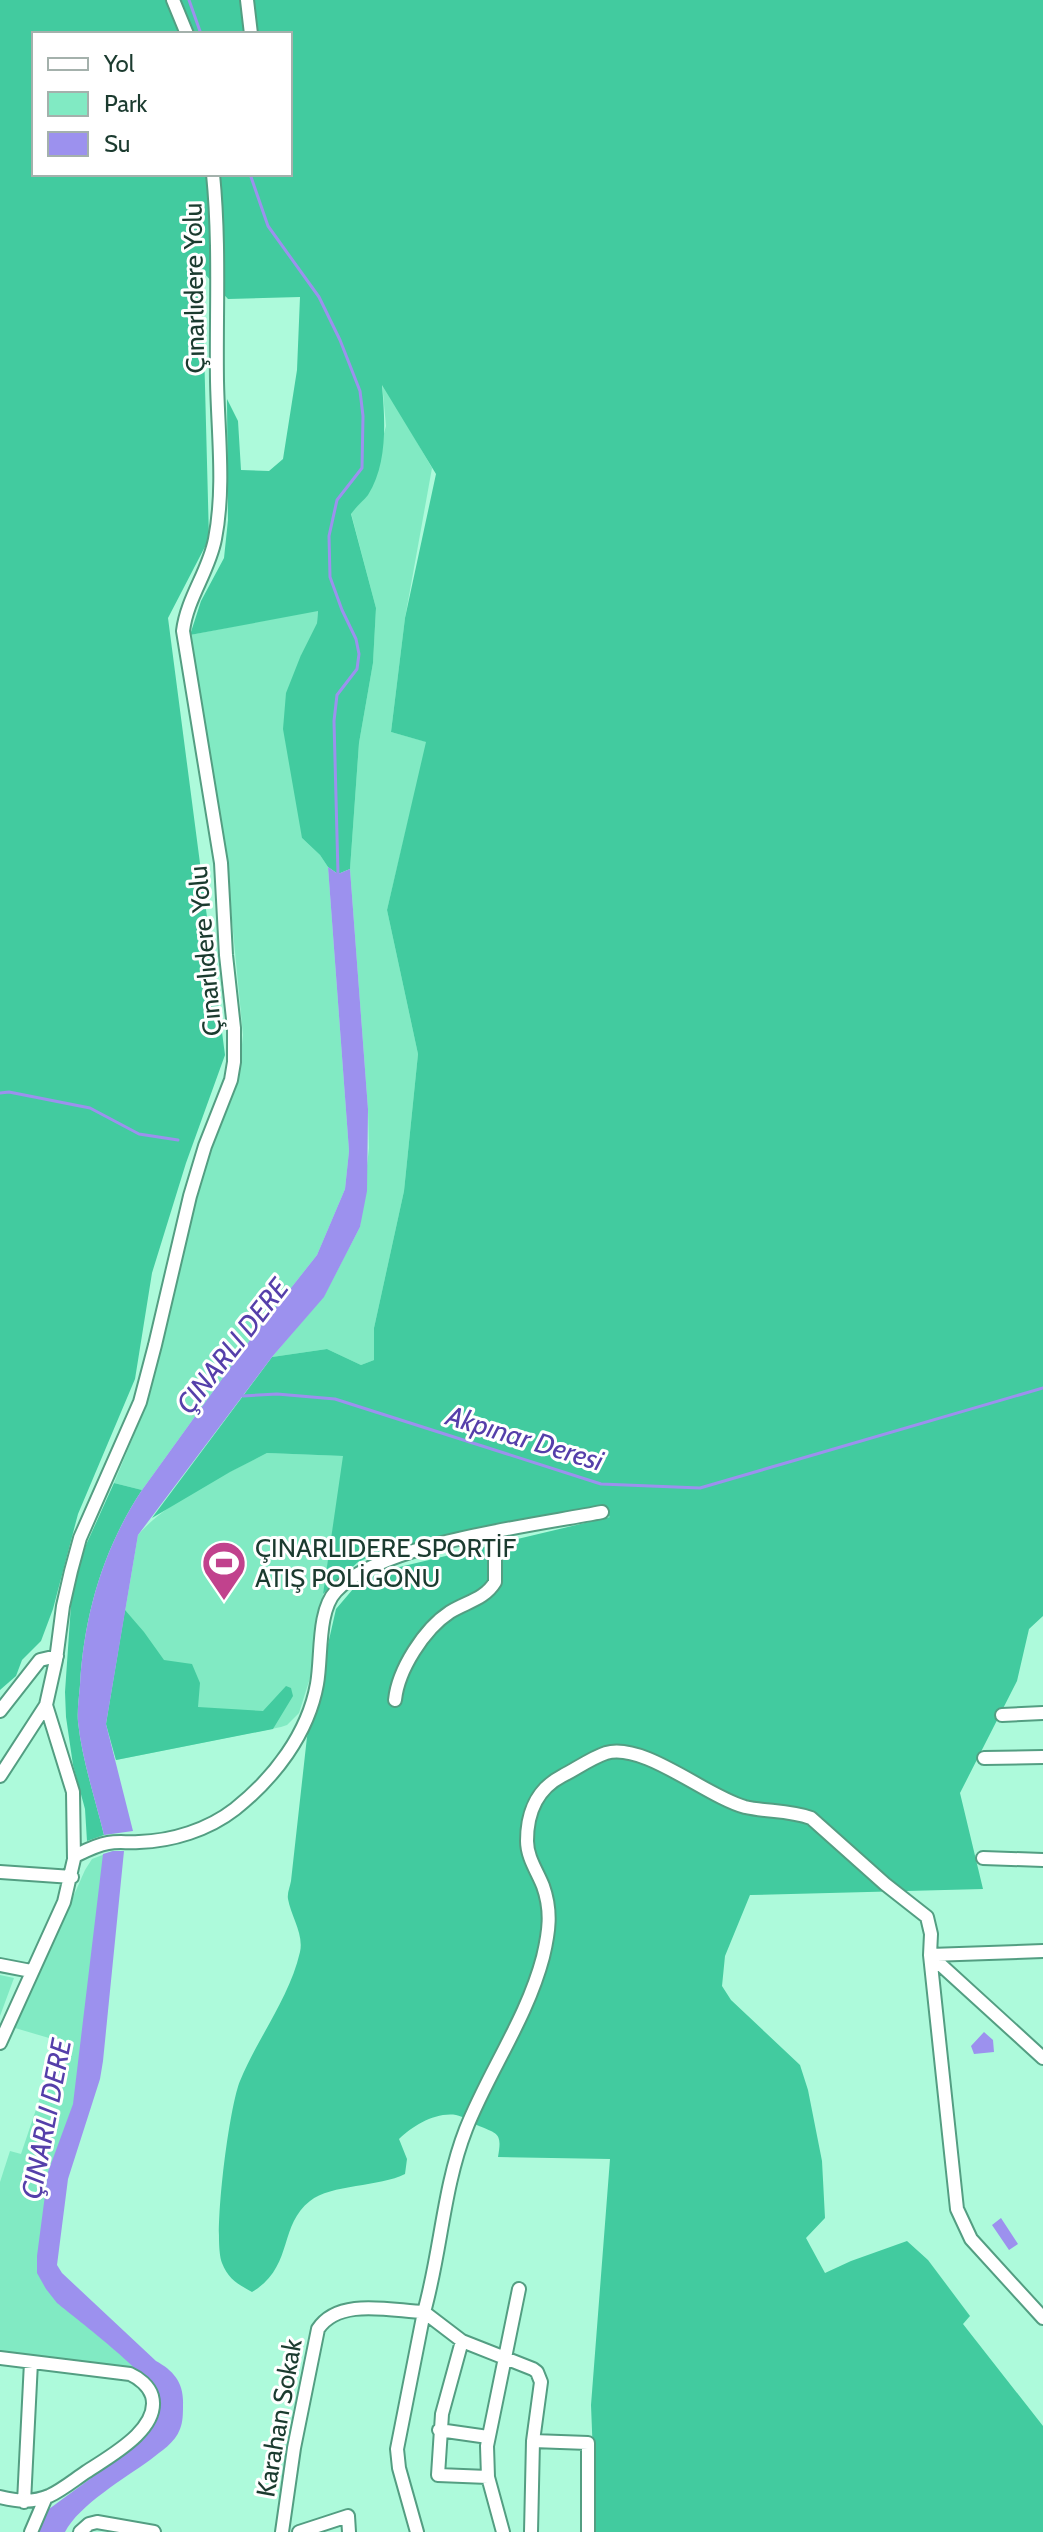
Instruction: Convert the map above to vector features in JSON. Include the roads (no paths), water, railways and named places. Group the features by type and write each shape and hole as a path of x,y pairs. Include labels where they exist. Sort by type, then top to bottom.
{"street":[{"path":"173,0 186,32"},
{"path":"247,0 251,32"},
{"name":"Çınarlıdere Yolu","path":"46,1705 57,1656 63,1606 80,1538 140,1402 190,1196 205,1146 231,1080 236,1046 226,955 221,863 183,631 186,612 211,554 217,525 220,436 217,381 218,225 213,176"},
{"path":"75,1856 105,1843 160,1840 191,1832 217,1822 237,1808 282,1762 299,1734 316,1688 327,1604 335,1591 367,1568 387,1559 495,1532 602,1512"},
{"path":"395,1700 399,1681 421,1639 434,1624 451,1611 485,1594 495,1582 495,1532"},
{"path":"0,1711 40,1660 57,1656"},
{"path":"0,2043 64,1902 75,1856 73,1792 46,1705"},
{"path":"0,1776 46,1705"},
{"path":"1002,1715 1043,1713"},
{"path":"417,2532 399,2468 397,2449 431,2288 449,2182 478,2103 531,1995 547,1943 550,1912 527,1844 529,1813 541,1792 553,1781 606,1753 628,1752 746,1807 797,1813 811,1818 927,1917 957,2209 971,2239 1043,2319"},
{"path":"984,1758 1043,1757"},
{"path":"983,1858 1043,1860"},
{"path":"0,1872 72,1877"},
{"path":"930,1955 1043,1951"},
{"path":"930,1955 1043,2058"},
{"path":"0,1965 31,1971"},
{"path":"503,2532 488,2477 486,2456 519,2289"},
{"name":"Karahan Sokak","path":"282,2532 294,2448 318,2329 327,2318 353,2309 424,2312"},
{"path":"424,2312 462,2341 533,2369 540,2377 533,2441 531,2532"},
{"path":"462,2341 439,2430 438,2475 488,2477"},
{"path":"0,2358 130,2374 149,2389 153,2404 148,2422 123,2447 46,2497 24,2502 0,2497"},
{"path":"24,2502 31,2362"},
{"path":"439,2430 488,2437"},
{"path":"533,2441 588,2443 588,2532"},
{"path":"31,2532 46,2497"},
{"path":"299,2532 348,2516 349,2532"},
{"path":"80,2532 97,2522 154,2532"}],"water":[{"path":"328,867 338,874 350,869 368,1109 367,1191 360,1227 324,1297 272,1357 138,1535 106,1724 133,1831 104,1835 82,1750 78,1713 86,1633 106,1559 142,1490 253,1336 317,1255 345,1189 349,1151"},
{"path":"124,1851 103,2061 68,2179 57,2265 62,2273 173,2374 182,2390 183,2417 178,2434 171,2443 91,2502 65,2532 36,2532 49,2509 143,2440 154,2425 160,2408 151,2386 112,2348 57,2303 37,2273 48,2172 73,2104 103,1854"},
{"path":"984,2032 993,2040 994,2052 974,2054 971,2046"},
{"path":"1001,2218 1018,2244 1009,2250 992,2225"}],"waterway":[{"path":"189,0 200,32"},
{"path":"251,176 268,226 319,297 360,391 362,468 337,500 329,536 330,577 356,639 359,654 357,669 337,695 334,721 338,874"},
{"path":"0,1093 9,1092 90,1108 139,1134 178,1140"},
{"name":"Akpınar Deresi","path":"243,1396 277,1394 335,1399 601,1484 700,1488 1043,1388"}],"place":[{"name":"ÇINARLIDERE SPORTİF ATIŞ POLİGONU","path":"224,1602"}],"water label":[{"name":"ÇINARLI DERE","path":"232,1346"},
{"name":"ÇINARLI DERE","path":"46,2119"}]}
